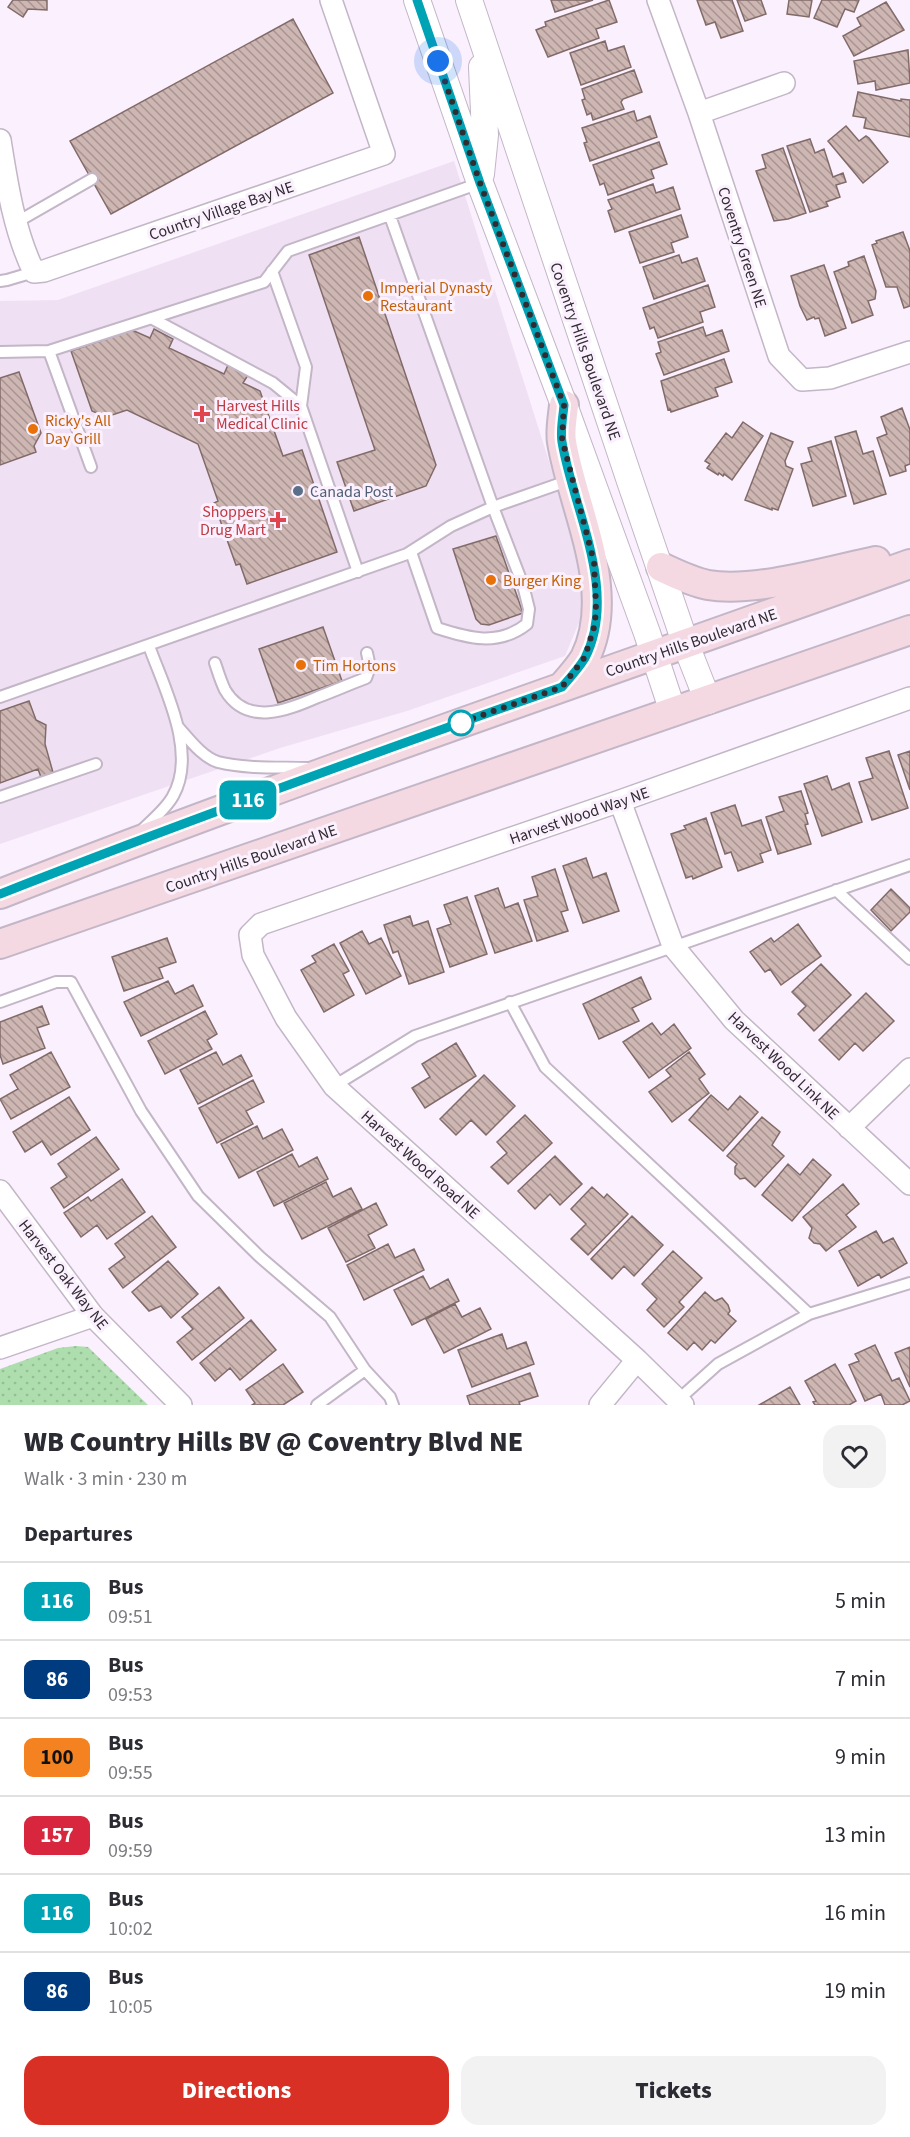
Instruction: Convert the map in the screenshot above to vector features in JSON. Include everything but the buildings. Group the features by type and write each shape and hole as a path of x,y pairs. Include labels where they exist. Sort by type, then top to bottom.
{"main road":[{"path":"562,687 585,657 595,624 596,605 594,562 562,439 564,405"},
{"path":"661,567 700,583 729,587 764,584 910,554"},
{"name":"Country Hills Boulevard NE","path":"0,894 331,769 910,564"},
{"name":"Country Hills Boulevard NE","path":"0,944 910,630"}],"street":[{"name":"Country Village Bay NE","path":"34,272 44,271 384,154 331,0"},
{"path":"417,0 480,183 564,405 674,712"},
{"name":"Coventry Hills Boulevard NE","path":"469,0 686,645 708,701"},
{"name":"Coventry Green NE","path":"658,0 699,113 779,356 802,380 830,378 910,352"},
{"path":"480,35 485,135 480,183"},
{"path":"699,113 784,83"},
{"path":"0,140 24,251 34,272"},
{"name":"Harvest Wood Way NE","path":"250,935 261,924 620,801 910,698"},
{"name":"Harvest Wood Link NE","path":"620,801 674,946 734,1020 910,1184"},
{"name":"Harvest Wood Road NE","path":"250,935 253,955 286,1018 334,1086 637,1360 681,1403"},
{"path":"849,1128 910,1069"},
{"name":"Harvest Oak Way NE","path":"0,1191 93,1316 181,1405"},
{"path":"0,1348 93,1316"},
{"path":"600,1405 637,1360"}],"lane":[{"path":"17,222 92,179"},
{"path":"0,352 49,351 264,282 288,251 480,183"},
{"path":"390,216 523,585 529,609 526,624 519,630 486,639 470,638 437,628 411,552"},
{"path":"272,271 306,367 301,406 358,572"},
{"path":"0,281 34,272"},
{"path":"151,318 273,383 301,406"},
{"path":"49,351 91,467"},
{"path":"0,697 411,552 451,526 493,507 571,480"},
{"path":"128,844 173,797 181,777 183,757 178,727 149,646"},
{"path":"215,663 226,691 249,711 284,711 366,678 370,667 367,653"},
{"path":"178,727 202,753 218,762 238,766 331,769"},
{"path":"0,797 96,764"},
{"path":"334,1086 416,1036 910,865"},
{"path":"0,884 33,881"},
{"path":"836,891 910,959"},
{"path":"0,1002 56,982 71,982 141,1111 198,1196 260,1257 330,1317 365,1371 390,1397 393,1405"},
{"path":"510,1002 545,1068 809,1314"},
{"path":"681,1403 718,1364 809,1314 910,1283"},
{"path":"317,1405 365,1371"}],"shaded area":[{"path":"454,161 591,594 565,656 407,711 280,748 0,844 0,301 58,300"}],"green space":[{"path":"88,1347 148,1405 0,1405 0,1369 58,1348"}],"bus line":[{"name":"116","path":"0,894 331,769 562,687 585,657 595,624 594,562 562,439 564,405 480,183 417,0"}],"place":[{"name":"Imperial Dynasty Restaurant","path":"368,296"},
{"name":"Harvest Hills Medical Clinic","path":"202,414"},
{"name":"Ricky's All Day Grill","path":"33,429"},
{"name":"Canada Post","path":"298,491"},
{"name":"Shoppers Drug Mart","path":"278,520"},
{"name":"Burger King","path":"491,580"},
{"name":"Tim Hortons","path":"301,665"}],"route":[{"path":"438,61 480,183 564,405 562,439 594,562 596,605 595,624 585,657 562,687 457,724 461,723"}]}
